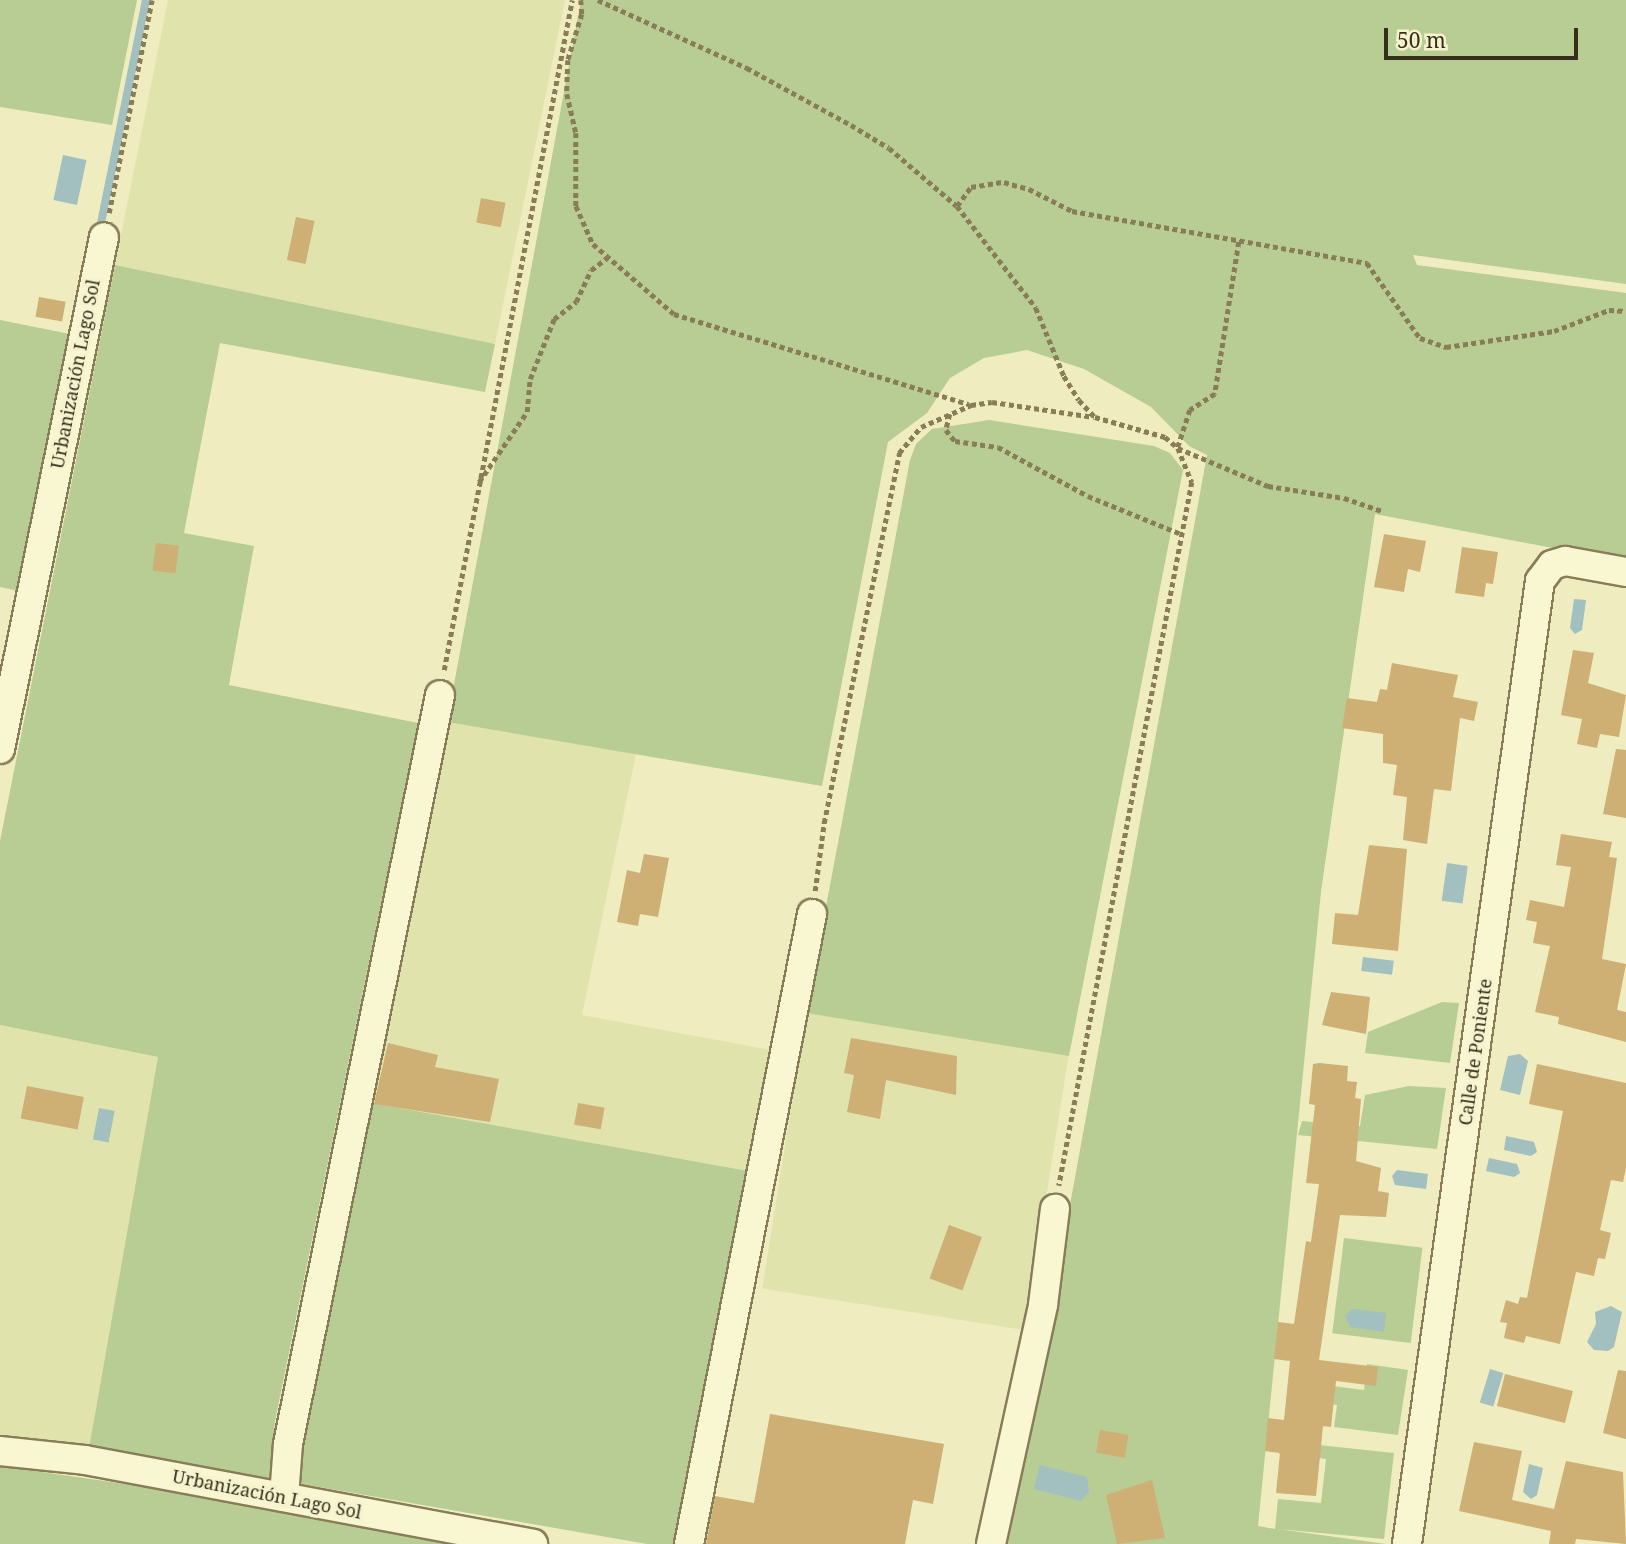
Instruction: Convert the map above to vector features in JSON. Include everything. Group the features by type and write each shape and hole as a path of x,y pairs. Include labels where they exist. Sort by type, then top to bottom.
{"street":[{"name":"Urbanización Lago Sol","path":"0,749 104,237"},
{"name":"Calle de Poniente","path":"1407,1544 1540,581 1552,565 1565,561 1626,572"},
{"path":"284,1497 288,1444 440,695"},
{"path":"689,1544 812,914"},
{"path":"991,1544 1043,1305 1055,1209"},
{"name":"Urbanización Lago Sol","path":"0,1451 85,1460 533,1544"}],"path":[{"path":"104,237 152,0"},
{"path":"440,695 478,482 572,0"},
{"path":"581,0 567,78 576,133 576,206 585,231 607,258 674,314 971,405"},
{"path":"598,0 747,68 851,125 889,148 957,205 1023,288 1064,376 1095,417"},
{"path":"957,205 971,187 1004,182 1030,189 1072,211 1367,263 1420,338 1446,347 1554,331 1609,310 1626,312"},
{"path":"1055,1209 1192,482 1178,448 1190,410 1215,394 1239,242"},
{"path":"478,482 527,412 530,379 554,319 576,302 591,270 607,258"},
{"path":"812,914 824,824 899,453 921,427 971,405 992,402 1095,417 1165,437 1178,448 1268,486 1320,492 1382,511"},
{"path":"950,414 946,430 955,441 999,447 1045,474 1061,477 1088,496 1181,534"}],"green space":[{"path":"0,0 137,0 112,125 0,107"},
{"path":"168,0 565,0 495,344 115,265"},
{"path":"581,0 1626,0 1626,284 1413,255 1417,265 1626,293 1626,562 1375,514 1321,892 1258,1526 1275,1529 1278,1499 1321,1503 1326,1459 1279,1454 1281,1441 1394,1453 1384,1539 1278,1529 1386,1544 1008,1544 1207,455 1189,446 1151,407 1084,369 1027,350 984,358 950,378 927,413 888,442 822,786 447,722"},
{"path":"115,265 495,344 485,392 220,343 184,533 254,546 229,685 418,723 275,1421 269,1478 89,1448 158,1057 0,1025 0,841"},
{"path":"0,320 70,334 19,591 0,587"},
{"path":"989,420 1154,446 1170,453 1183,470 1069,1056 806,1013 910,460 916,444 932,429"},
{"path":"447,722 636,754 582,1015 771,1050 748,1171 366,1102"},
{"path":"1442,1002 1459,1003 1450,1063 1365,1053 1368,1032"},
{"path":"806,1013 1069,1055 1025,1330 762,1289"},
{"path":"0,1025 158,1057 89,1448 0,1438"},
{"path":"1409,1086 1446,1088 1437,1149 1298,1135 1302,1121 1360,1126 1365,1095"},
{"path":"366,1102 748,1171 677,1539 672,1544 647,1544 302,1484 298,1473"},
{"path":"1344,1238 1422,1248 1411,1343 1332,1333"},
{"path":"1367,1364 1408,1370 1398,1435 1334,1427 1337,1405 1322,1403 1325,1385 1364,1390"},
{"path":"0,1466 174,1491 453,1544 0,1544"}],"water":[{"path":"63,155 86,160 77,205 53,200"},
{"path":"1574,599 1586,600 1582,630 1575,634 1570,628"},
{"path":"1447,863 1468,866 1463,904 1442,901"},
{"path":"1363,957 1394,961 1392,975 1361,971"},
{"path":"1520,1054 1528,1061 1520,1095 1500,1090 1508,1056"},
{"path":"99,1108 115,1111 109,1142 93,1139"},
{"path":"1506,1136 1534,1142 1537,1152 1531,1156 1504,1150"},
{"path":"1489,1158 1517,1164 1520,1173 1514,1177 1486,1171"},
{"path":"1397,1170 1428,1174 1426,1189 1395,1185 1392,1176"},
{"path":"1611,1306 1622,1312 1614,1347 1608,1351 1594,1350 1587,1342 1596,1324 1595,1312"},
{"path":"1352,1309 1386,1313 1384,1332 1350,1327 1345,1316"},
{"path":"1490,1369 1503,1373 1493,1407 1480,1402"},
{"path":"1529,1464 1543,1468 1537,1495 1531,1499 1523,1492"},
{"path":"1040,1465 1087,1477 1089,1492 1081,1501 1034,1489"}],"building":[{"path":"481,198 506,203 501,227 476,223"},
{"path":"296,217 315,221 305,264 287,260"},
{"path":"39,297 66,302 62,321 36,317"},
{"path":"1384,534 1426,541 1420,572 1408,569 1404,592 1374,587"},
{"path":"156,543 179,546 175,574 153,571"},
{"path":"1462,547 1498,552 1493,584 1486,583 1484,597 1455,593"},
{"path":"1573,650 1594,653 1588,683 1626,695 1619,737 1600,734 1597,748 1577,744 1582,719 1561,715"},
{"path":"1392,663 1458,675 1453,697 1478,702 1474,721 1460,718 1451,791 1434,789 1427,844 1403,840 1407,797 1393,795 1397,765 1383,763 1383,734 1342,728 1347,698 1377,702 1380,689 1387,690"},
{"path":"1616,749 1626,750 1626,818 1603,814"},
{"path":"1561,834 1612,842 1609,857 1617,858 1602,959 1626,964 1617,1010 1626,1012 1626,1042 1558,1024 1559,1017 1535,1012 1550,946 1533,943 1537,922 1526,920 1530,900 1564,907 1571,867 1556,865"},
{"path":"1369,845 1407,849 1398,951 1332,944 1335,913 1358,915"},
{"path":"644,854 669,858 658,917 640,914 638,926 617,922 627,870 640,873"},
{"path":"1331,992 1370,997 1366,1034 1322,1025"},
{"path":"851,1038 957,1056 956,1095 886,1080 880,1119 847,1112 854,1075 844,1073"},
{"path":"388,1043 438,1055 435,1067 499,1079 490,1122 374,1104"},
{"path":"1313,1064 1348,1066 1347,1081 1357,1082 1355,1098 1361,1099 1356,1161 1381,1168 1378,1191 1389,1193 1386,1217 1340,1215 1319,1360 1378,1367 1376,1386 1336,1381 1331,1427 1323,1426 1316,1496 1276,1493 1280,1453 1265,1451 1268,1418 1284,1420 1290,1361 1274,1359 1278,1322 1294,1324 1306,1241 1311,1242 1319,1184 1306,1183 1315,1105 1309,1104"},
{"path":"1537,1064 1626,1083 1626,1168 1623,1182 1611,1180 1600,1230 1611,1233 1605,1259 1598,1258 1594,1276 1576,1272 1560,1344 1526,1336 1524,1343 1504,1338 1507,1323 1500,1322 1506,1300 1518,1304 1520,1297 1527,1298 1563,1111 1529,1104"},
{"path":"27,1086 84,1097 78,1129 21,1118"},
{"path":"578,1103 605,1108 601,1129 574,1125"},
{"path":"949,1225 982,1237 962,1291 930,1279"},
{"path":"1618,1370 1626,1371 1626,1439 1603,1433"},
{"path":"1505,1374 1573,1391 1565,1423 1497,1406"},
{"path":"770,1414 944,1444 933,1504 913,1500 905,1544 706,1544 715,1496 754,1503"},
{"path":"1100,1430 1129,1435 1125,1458 1096,1453"},
{"path":"1474,1442 1522,1451 1512,1500 1554,1509 1566,1461 1623,1472 1626,1544 1576,1539 1575,1544 1549,1544 1551,1531 1459,1511"},
{"path":"1152,1480 1165,1538 1117,1544 1106,1495"}],"waterway":[{"path":"99,233 146,0"}]}
